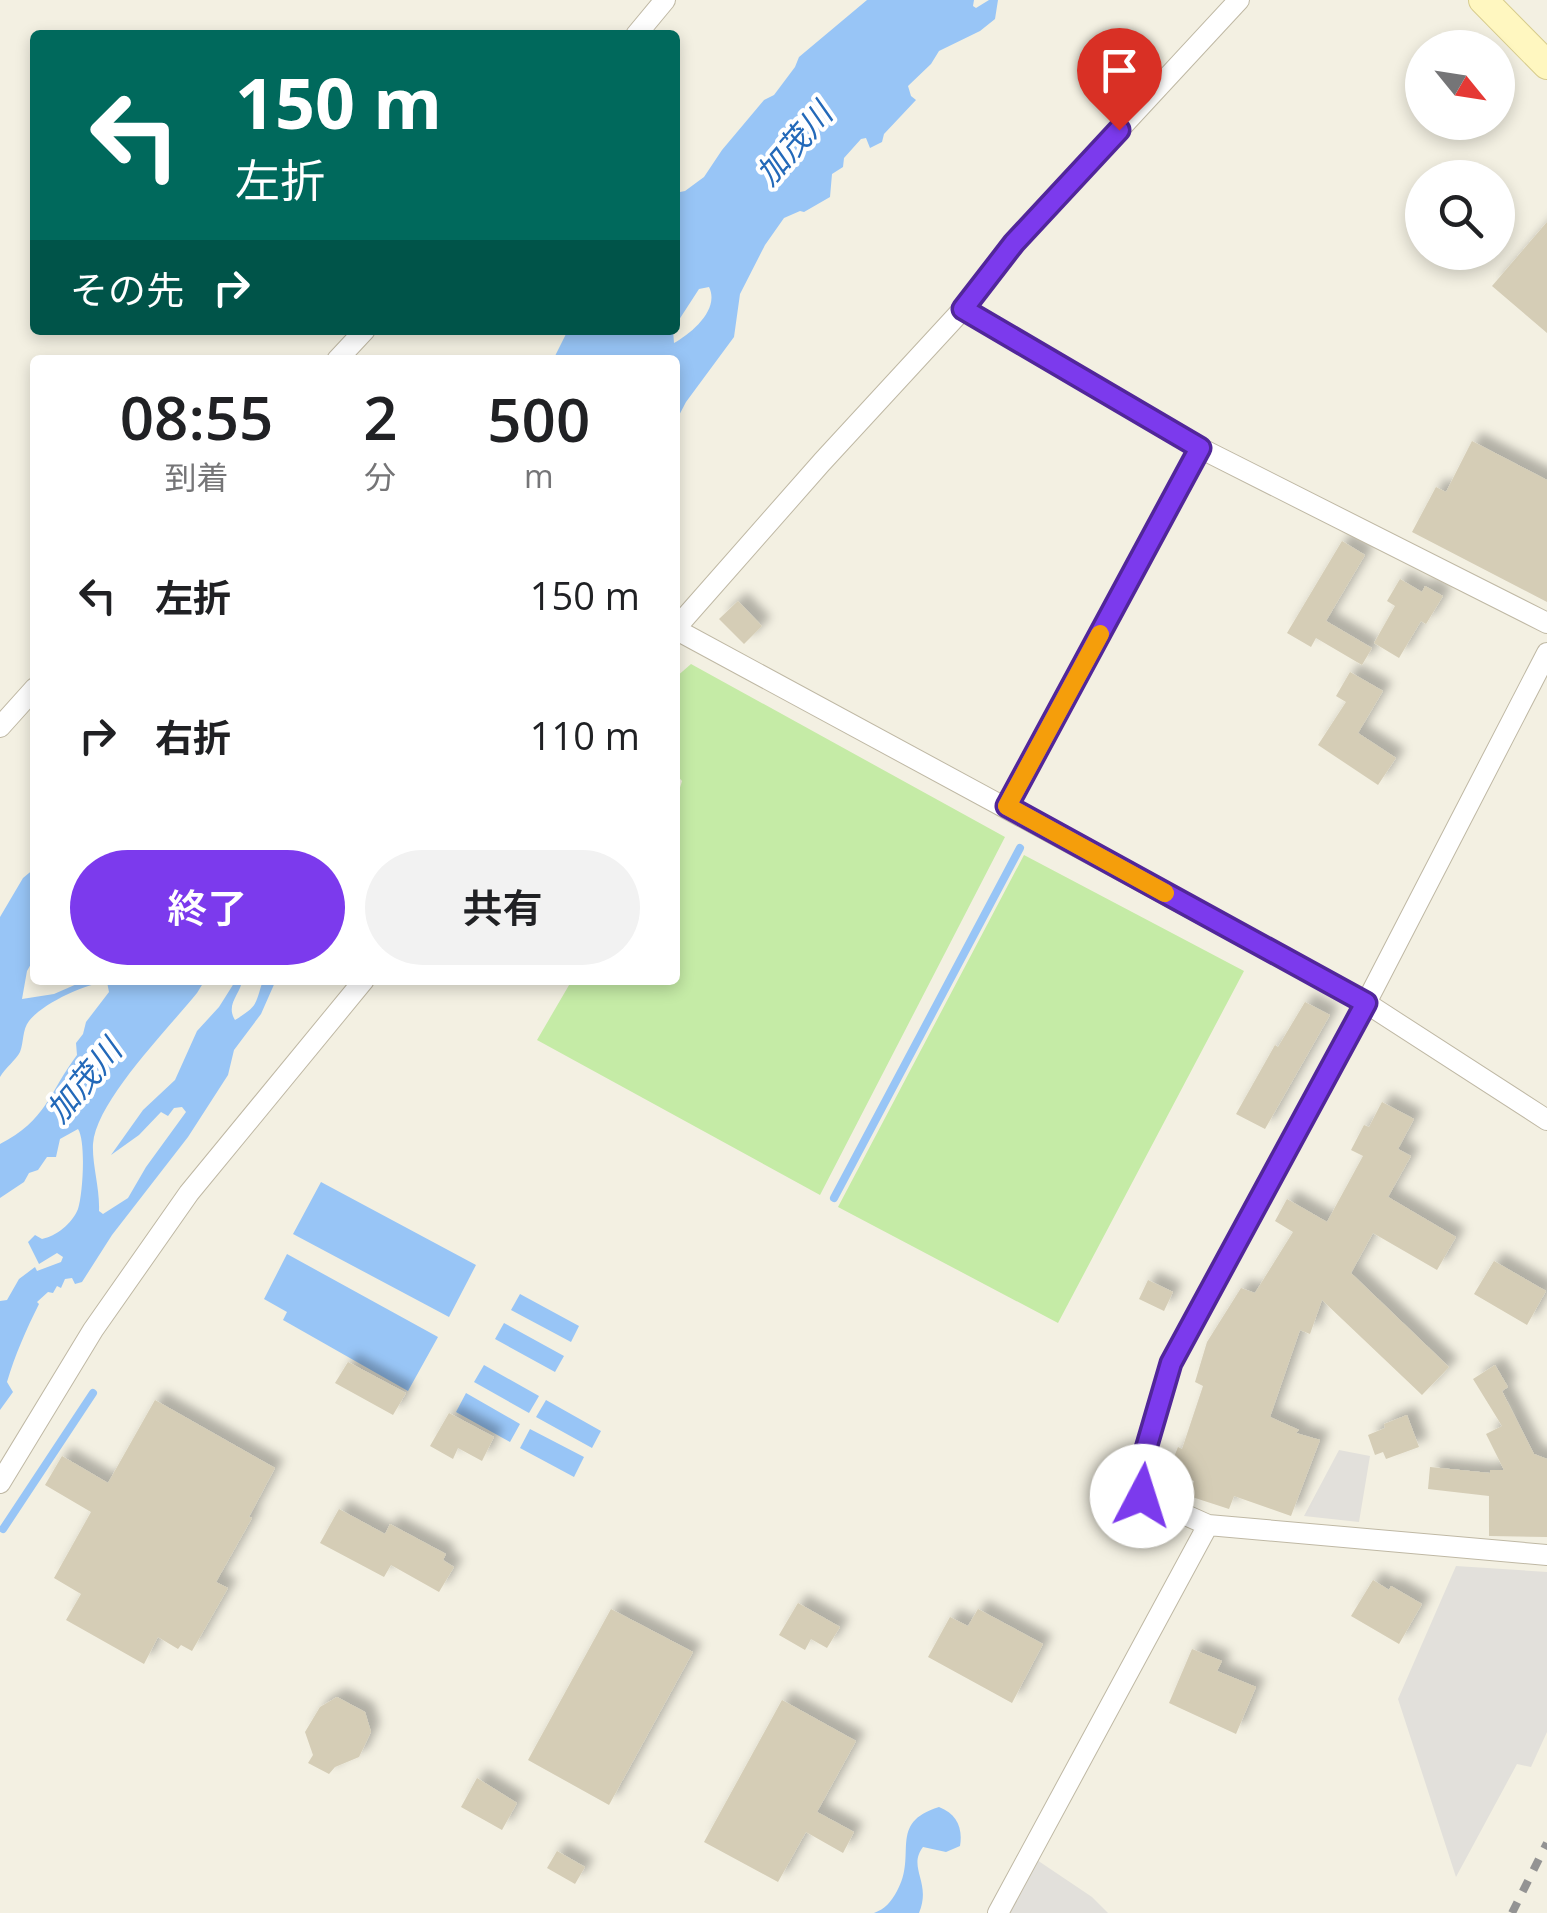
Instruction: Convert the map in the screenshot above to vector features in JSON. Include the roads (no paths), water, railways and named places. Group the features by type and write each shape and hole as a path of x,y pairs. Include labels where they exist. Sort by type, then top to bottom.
{"main road":[{"path":"1483,0 1547,65"}],"street":[{"path":"640,30 665,0"},
{"path":"680,623 963,309 1014,243 1239,0"},
{"path":"963,309 1200,448 1547,623"},
{"path":"342,355 360,335"},
{"path":"1007,806 1200,448"},
{"path":"680,632 1366,1003 1547,1120"},
{"path":"1547,653 1366,1003 1171,1363 1140,1469 1142,1496 1208,1524 1547,1555"},
{"path":"0,727 30,694"},
{"path":"0,1483 93,1330 189,1193 360,985"},
{"path":"998,1913 1208,1524"}],"water":[{"name":"加茂川","path":"867,0 974,0 976,8 989,0 998,0 995,19 939,51 908,86 916,100 884,134 882,142 870,148 866,138 861,139 844,158 843,167 832,174 830,197 784,218 740,294 734,337 680,413 680,355 556,355 566,335 673,335 674,343 708,312 709,287 699,289 680,318 680,192 704,177 764,100 774,95 799,57"},
{"path":"30,872 30,966 22,999 54,994 75,985 93,985 54,1001 35,1014 25,1028 20,1052 0,1077 0,917"},
{"name":"加茂川","path":"108,985 202,985 120,1087 97,1127 93,1152 99,1211 103,1214 128,1198 186,1112 182,1107 174,1108 168,1116 161,1112 139,1135 111,1155 143,1110 175,1080 197,1031 233,985 241,985 233,1004 235,1020 255,1004 261,985 274,985 261,1014 234,1050 228,1075 188,1137 112,1235 82,1282 75,1284 72,1278 65,1279 61,1288 57,1286 37,1302 7,1382 13,1392 0,1410 0,1301 7,1300 19,1279 35,1267 37,1271 61,1262 63,1257 57,1253 39,1264 28,1242 35,1235 42,1239 53,1235 72,1220 80,1202 83,1168 78,1129 60,1139 56,1157 47,1157 38,1170 0,1198 0,1144 28,1125 46,1104 77,1055 76,1043 86,1022 109,992"},
{"path":"321,1182 476,1265 449,1317 293,1234"},
{"path":"287,1254 438,1337 408,1391 283,1320 287,1312 264,1299"},
{"path":"520,1294 579,1326 571,1342 511,1310"},
{"path":"504,1323 564,1356 555,1372 495,1339"},
{"path":"484,1365 539,1396 529,1413 474,1382"},
{"path":"466,1393 520,1424 510,1442 456,1412"},
{"path":"546,1400 601,1431 592,1448 536,1417"},
{"path":"530,1429 584,1457 574,1477 520,1448"},
{"path":"939,1807 957,1822 960,1846 946,1852 923,1847 917,1862 923,1893 919,1913 874,1913 887,1905 903,1878 906,1842 913,1822"}],"waterway":[{"path":"834,1198 1020,848"},
{"path":"3,1529 93,1393"}],"railway":[{"path":"1512,1913 1547,1843"}]}
